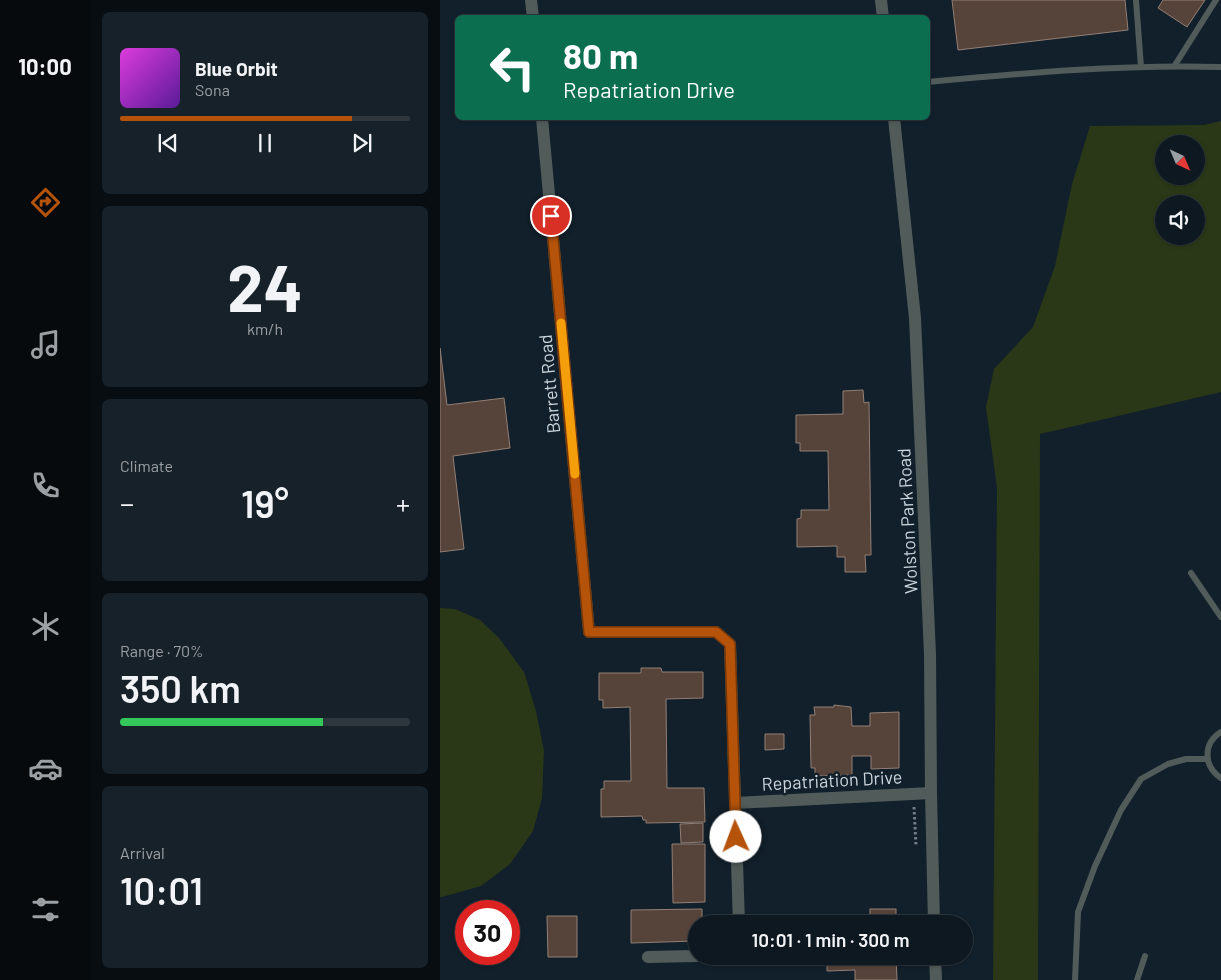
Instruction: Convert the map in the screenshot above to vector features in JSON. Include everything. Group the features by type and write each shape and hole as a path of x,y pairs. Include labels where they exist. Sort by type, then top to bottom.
{"street":[{"path":"531,0 533,15"},
{"path":"880,0 882,15"},
{"name":"Barrett Road","path":"542,120 589,632 716,632 730,644 735,803"},
{"name":"Wolston Park Road","path":"894,120 915,318 930,654 934,915"},
{"name":"Repatriation Drive","path":"735,803 931,793"},
{"path":"735,803 739,915"},
{"path":"648,957 688,956"},
{"path":"935,965 936,980"}],"lane":[{"path":"1136,0 1141,67"},
{"path":"1175,65 1216,0"},
{"path":"930,82 1040,71 1175,65 1221,66"},
{"path":"1191,573 1221,617"},
{"path":"1221,732 1210,742 1207,750 1207,759 1210,767 1221,778"},
{"path":"1075,980 1078,912 1095,866 1121,810 1141,779 1168,764 1186,759 1207,759"},
{"path":"1136,980 1145,956"}],"green space":[{"path":"1221,121 1221,392 1040,434 1038,980 993,980 997,488 986,407 994,369 1033,327 1055,266 1072,184 1090,126 1204,125"},
{"path":"440,608 455,609 480,620 499,638 524,672 536,711 544,751 542,798 533,831 510,864 481,886 442,897 440,897"}],"building":[{"path":"952,0 1125,0 1128,30 958,50"},
{"path":"1163,0 1205,0 1187,27 1158,8"},
{"path":"440,348 447,405 504,398 510,448 453,456 464,549 440,552"},
{"path":"863,390 864,403 869,402 871,555 865,555 866,572 845,572 845,557 837,557 837,546 797,547 797,519 801,518 801,510 829,510 828,451 800,451 800,443 796,443 796,415 843,414 843,391"},
{"path":"641,668 661,668 662,672 703,672 703,698 666,699 667,788 704,788 705,822 646,823 642,816 601,817 601,789 604,789 604,781 631,781 630,707 603,708 603,700 599,700 599,673 641,673"},
{"path":"834,705 851,707 852,726 870,726 870,713 899,712 899,768 871,769 871,756 852,756 852,775 815,776 815,768 811,768 810,715 815,715 814,707 834,707"},
{"path":"765,734 784,734 784,749 765,750"},
{"path":"703,823 703,842 681,843 680,824"},
{"path":"672,844 705,844 705,902 673,903"},
{"path":"702,909 702,915 688,915 688,941 631,943 631,910"},
{"path":"870,909 896,909 896,915 870,915"},
{"path":"547,916 577,916 577,957 548,957"},
{"path":"827,965 896,965 897,980 855,980 855,970 827,971"}],"slow traffic":[{"path":"561,323 575,474"}],"route":[{"path":"551,216 589,632 716,632 730,644 736,837"}]}
